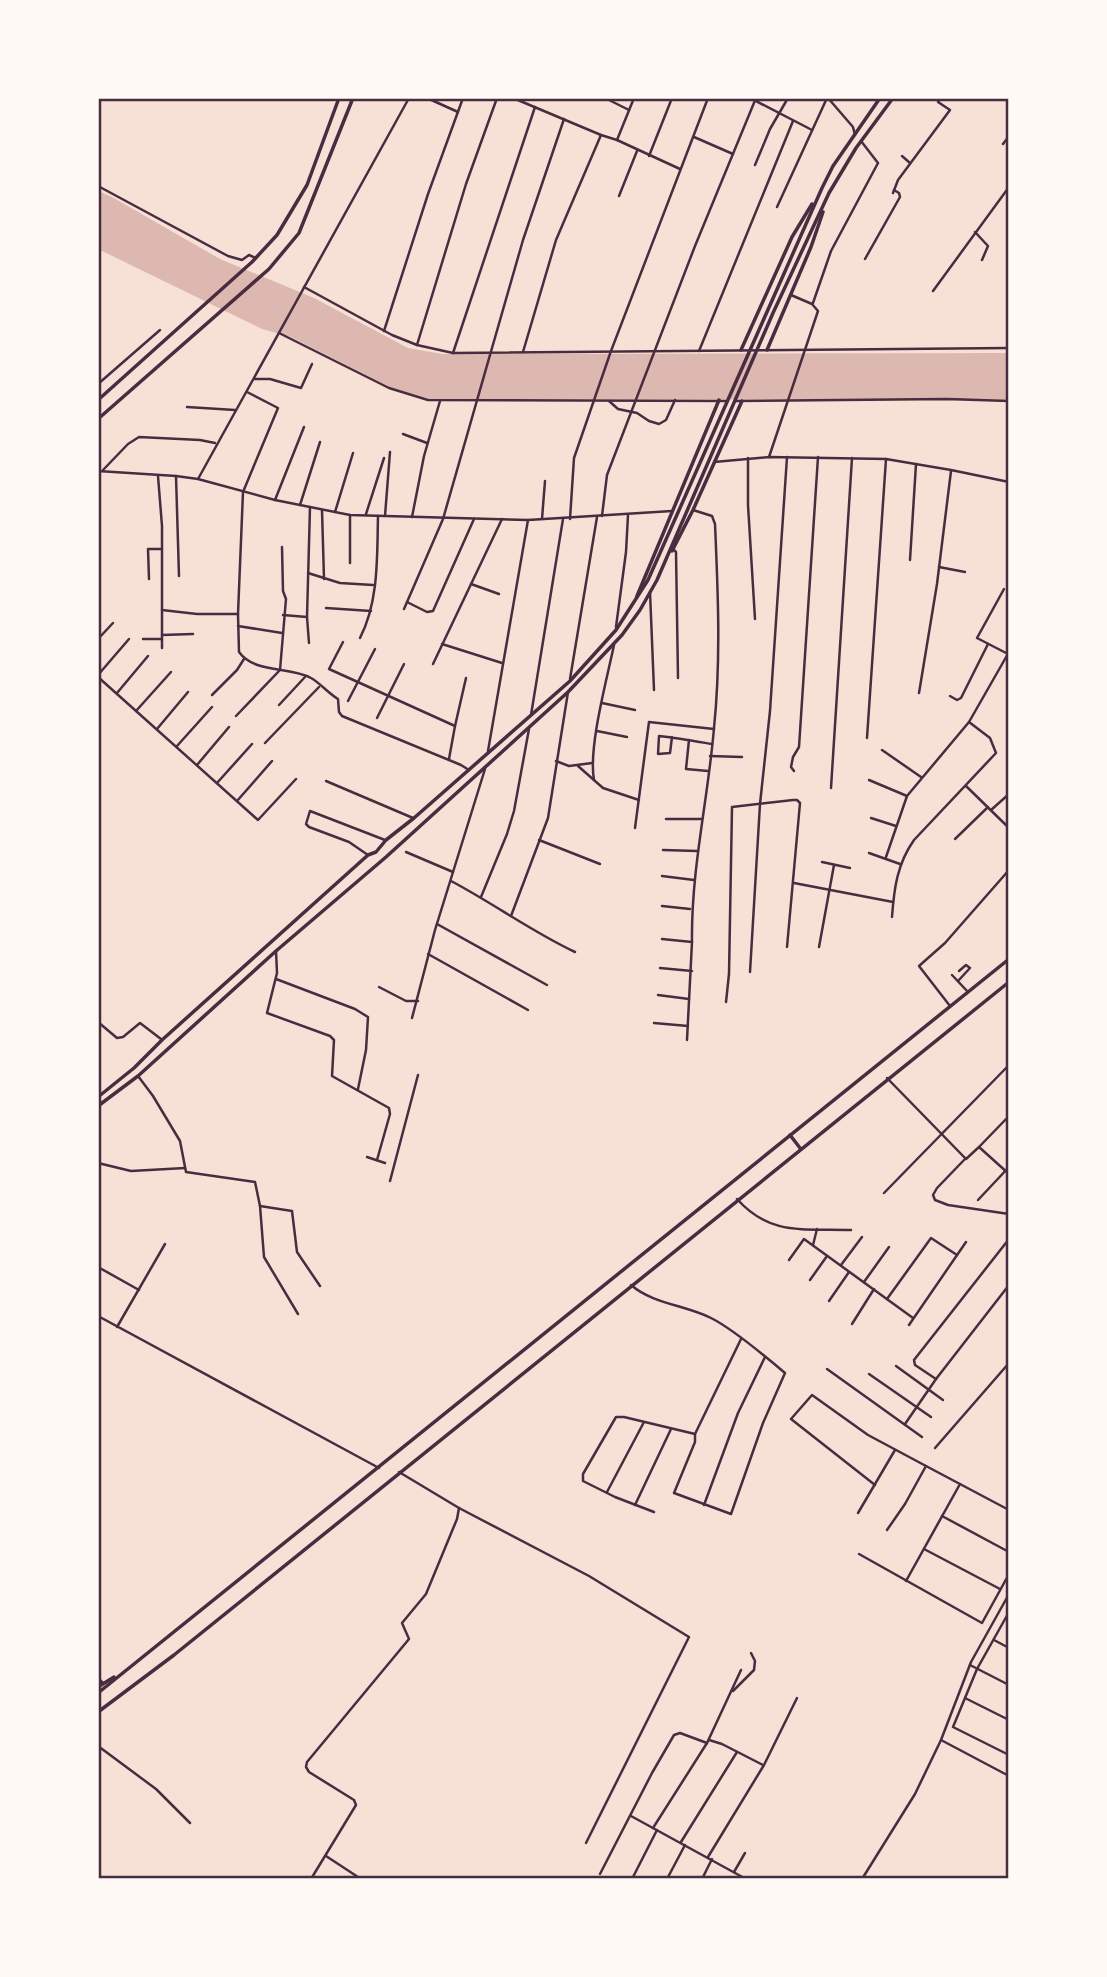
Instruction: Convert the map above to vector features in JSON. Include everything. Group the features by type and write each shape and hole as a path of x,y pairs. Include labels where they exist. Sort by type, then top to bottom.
{"main road":[{"path":"98,400 254,260 286,224 307,184 339,98"},
{"path":"98,419 269,269 299,233 353,98"},
{"path":"98,1097 134,1068 368,855 376,852 386,840 570,681 616,630 648,580 822,188 833,166 880,98"},
{"path":"657,580 773,313 829,193 860,141 893,98"},
{"path":"741,351 792,237 822,188"},
{"path":"767,350 811,247 829,193"},
{"path":"632,607 719,400"},
{"path":"98,1106 138,1076 276,951 325,911 568,692 614,645 640,610 657,580 693,510 742,401"},
{"path":"317,903 325,911"},
{"path":"98,1693 1009,959"},
{"path":"98,1714 1009,982"},
{"path":"790,1135 800,1148"},
{"path":"98,1687 122,1672"}],"street":[{"path":"198,479 409,98"},
{"path":"427,98 458,112"},
{"path":"384,331 428,194 463,98"},
{"path":"417,345 466,184 497,98"},
{"path":"513,98 680,169"},
{"path":"605,98 629,110"},
{"path":"617,140 634,98"},
{"path":"649,156 672,98"},
{"path":"570,519 574,458 593,399 708,98"},
{"path":"750,98 812,130"},
{"path":"755,165 788,98"},
{"path":"777,207 828,98 852,127 855,135"},
{"path":"865,259 900,197 899,193 894,192 898,180 950,110 938,102 941,98"},
{"path":"602,516 607,475 755,99"},
{"path":"453,353 535,107"},
{"path":"404,609 443,519 489,352 564,119"},
{"path":"699,351 793,121"},
{"path":"523,352 556,240 601,135"},
{"path":"1003,144 1009,136"},
{"path":"694,137 734,155"},
{"path":"812,304 831,251 878,163 860,141"},
{"path":"619,196 637,150"},
{"path":"902,156 911,164"},
{"path":"98,186 228,256 242,260 249,255 254,260"},
{"path":"933,291 1009,187"},
{"path":"975,232 988,246 982,260"},
{"path":"304,287 384,331 417,345 453,353 1009,348"},
{"path":"769,457 818,311 812,304 790,295"},
{"path":"98,384 160,330"},
{"path":"279,333 389,388 428,400 1009,401"},
{"path":"254,379 274,379 301,388 312,364"},
{"path":"247,392 276,406 278,410 243,492 239,652 244,658 313,679 338,699 342,716 468,770"},
{"path":"412,517 427,443 440,401"},
{"path":"609,401 618,410 632,411 659,424 666,419 675,401"},
{"path":"187,407 235,410"},
{"path":"275,500 304,427"},
{"path":"403,434 427,443"},
{"path":"100,470 139,437 216,443"},
{"path":"300,505 320,442"},
{"path":"385,516 390,452"},
{"path":"335,512 353,453"},
{"path":"715,462 769,457 886,459 1009,482"},
{"path":"750,972 787,457"},
{"path":"794,771 792,763 798,750 800,734 818,457"},
{"path":"366,515 384,458"},
{"path":"748,458 755,619"},
{"path":"831,788 852,458"},
{"path":"867,738 886,459"},
{"path":"910,560 916,464"},
{"path":"100,470 198,479 275,500 350,515 528,520 672,511"},
{"path":"919,693 951,470"},
{"path":"158,476 162,549 162,648"},
{"path":"176,476 179,576"},
{"path":"542,519 545,481"},
{"path":"309,643 307,617 310,507"},
{"path":"322,509 324,579"},
{"path":"687,1040 692,971 691,909 714,729 718,644 715,524 712,516 693,510"},
{"path":"616,630 628,514"},
{"path":"350,515 350,563"},
{"path":"360,638 371,611 377,567 377,516"},
{"path":"570,681 597,517"},
{"path":"407,601 427,612 433,611 474,519"},
{"path":"433,664 502,519"},
{"path":"531,715 563,519"},
{"path":"488,753 528,520"},
{"path":"236,716 280,670 286,599 282,547"},
{"path":"149,579 148,549 162,549"},
{"path":"673,549 676,552 678,678"},
{"path":"939,567 965,572"},
{"path":"308,573 340,583 374,586"},
{"path":"471,584 499,594"},
{"path":"886,858 907,796 969,722 1009,653 977,638 1004,589"},
{"path":"650,592 654,690"},
{"path":"326,608 371,611"},
{"path":"162,610 197,614 238,614"},
{"path":"283,615 307,617"},
{"path":"98,639 113,622"},
{"path":"238,626 282,633"},
{"path":"144,639 193,634"},
{"path":"129,639 98,676 258,820 296,779"},
{"path":"343,642 329,668 455,726"},
{"path":"442,644 503,663"},
{"path":"950,696 957,700 961,698 988,644"},
{"path":"594,780 592,763 614,645"},
{"path":"348,701 375,649"},
{"path":"117,693 148,656"},
{"path":"212,695 237,670 244,658"},
{"path":"377,718 404,664"},
{"path":"136,711 171,672"},
{"path":"279,705 306,676"},
{"path":"449,760 466,678"},
{"path":"265,743 320,686"},
{"path":"157,729 188,692"},
{"path":"511,916 548,818 568,692"},
{"path":"602,703 635,710"},
{"path":"177,746 212,707"},
{"path":"635,828 650,721 714,729"},
{"path":"892,917 900,864 914,840 996,753 990,738 969,722"},
{"path":"197,765 229,727"},
{"path":"481,897 514,811 529,727"},
{"path":"597,731 627,737"},
{"path":"672,737 670,753 658,754 659,736 672,737 712,744"},
{"path":"690,740 686,769 708,771"},
{"path":"217,783 252,744"},
{"path":"881,750 921,777"},
{"path":"710,756 742,757"},
{"path":"237,801 272,761"},
{"path":"556,761 578,766 592,763"},
{"path":"412,1018 428,954 483,780 485,766"},
{"path":"578,766 612,793 639,800"},
{"path":"869,780 907,796"},
{"path":"326,781 414,818"},
{"path":"966,786 1009,828"},
{"path":"955,839 1009,794"},
{"path":"726,1002 733,807 793,800 800,803 786,947"},
{"path":"368,855 349,842 309,827 306,824 310,811 386,840"},
{"path":"666,818 702,819"},
{"path":"871,818 896,826"},
{"path":"540,840 600,864"},
{"path":"663,850 697,851"},
{"path":"407,852 453,872"},
{"path":"869,853 900,864"},
{"path":"822,862 850,868"},
{"path":"819,947 834,865"},
{"path":"950,1006 919,965 945,943 1009,870"},
{"path":"662,876 694,880"},
{"path":"451,881 575,952"},
{"path":"794,883 893,902"},
{"path":"662,906 691,909"},
{"path":"437,924 547,985"},
{"path":"662,939 692,942"},
{"path":"276,951 275,979 267,1013 330,1036 334,1040 332,1076 389,1108 390,1114 377,1160"},
{"path":"428,954 528,1010"},
{"path":"958,981 970,968 966,965 959,971"},
{"path":"660,968 692,971"},
{"path":"952,975 968,992"},
{"path":"275,979 355,1009 368,1017 366,1050 358,1089"},
{"path":"379,987 406,1001 418,1001"},
{"path":"658,995 690,999"},
{"path":"98,1022 117,1038 123,1037 140,1023 162,1040"},
{"path":"654,1023 688,1026"},
{"path":"884,1193 1009,1065"},
{"path":"390,1181 418,1075"},
{"path":"138,1076 159,1104 180,1141 187,1172 255,1182 264,1256 298,1314"},
{"path":"887,1079 966,1159"},
{"path":"1009,1116 933,1195 935,1200 948,1205 1009,1214"},
{"path":"979,1147 1007,1172"},
{"path":"367,1157 385,1163"},
{"path":"98,1163 131,1171 185,1168"},
{"path":"978,1200 1009,1167"},
{"path":"737,1199 750,1214 777,1227 851,1230"},
{"path":"260,1206 292,1211 297,1252 320,1286"},
{"path":"813,1245 817,1229"},
{"path":"841,1265 862,1237"},
{"path":"887,1299 931,1238 957,1255"},
{"path":"789,1260 804,1239 913,1318"},
{"path":"936,1379 915,1365 914,1360 1009,1239"},
{"path":"909,1325 966,1242"},
{"path":"117,1327 165,1244"},
{"path":"864,1282 889,1247"},
{"path":"810,1280 827,1255"},
{"path":"98,1267 139,1290"},
{"path":"830,1301 849,1272"},
{"path":"631,1285 648,1297 682,1306 711,1318 741,1339 785,1373 763,1423 732,1514 674,1493 695,1442 695,1434 741,1339"},
{"path":"905,1424 936,1379 1009,1285"},
{"path":"852,1324 874,1289"},
{"path":"98,1316 379,1468"},
{"path":"704,1505 738,1413 765,1357"},
{"path":"935,1448 1009,1365"},
{"path":"896,1366 943,1400"},
{"path":"827,1369 922,1437"},
{"path":"869,1374 931,1417"},
{"path":"875,1485 791,1419 812,1395 868,1435 1009,1510"},
{"path":"654,1512 583,1480 583,1474 616,1417 624,1416 695,1434"},
{"path":"607,1492 644,1422"},
{"path":"635,1505 672,1428"},
{"path":"858,1513 895,1450"},
{"path":"887,1530 926,1466"},
{"path":"399,1472 459,1508 589,1576 689,1637 586,1843"},
{"path":"906,1581 960,1485"},
{"path":"311,1879 356,1805 354,1800 309,1772 307,1762 409,1639 402,1623 426,1594 459,1508"},
{"path":"942,1516 1009,1552"},
{"path":"924,1549 1000,1589"},
{"path":"859,1554 982,1623 1009,1574"},
{"path":"862,1879 915,1794 941,1740 970,1665 1009,1594"},
{"path":"1009,1612 977,1669 953,1727 1009,1755"},
{"path":"994,1640 1009,1648"},
{"path":"731,1693 753,1673 755,1666 751,1653"},
{"path":"970,1665 1009,1685"},
{"path":"632,1879 655,1829 708,1742 741,1670"},
{"path":"98,1678 103,1683"},
{"path":"702,1879 710,1858 764,1765 797,1698"},
{"path":"965,1698 1009,1720"},
{"path":"600,1874 652,1773 676,1734 737,1752 764,1765"},
{"path":"941,1740 1009,1776"},
{"path":"98,1746 156,1789 190,1823"},
{"path":"667,1879 683,1843 737,1752"},
{"path":"631,1816 746,1879"},
{"path":"735,1879 745,1853"},
{"path":"326,1856 361,1879"}],"shaded area":[{"path":"98,191 220,259 314,298 408,348 443,354 1009,353 1009,400 430,399 390,387 291,337 262,329 98,249"}]}
